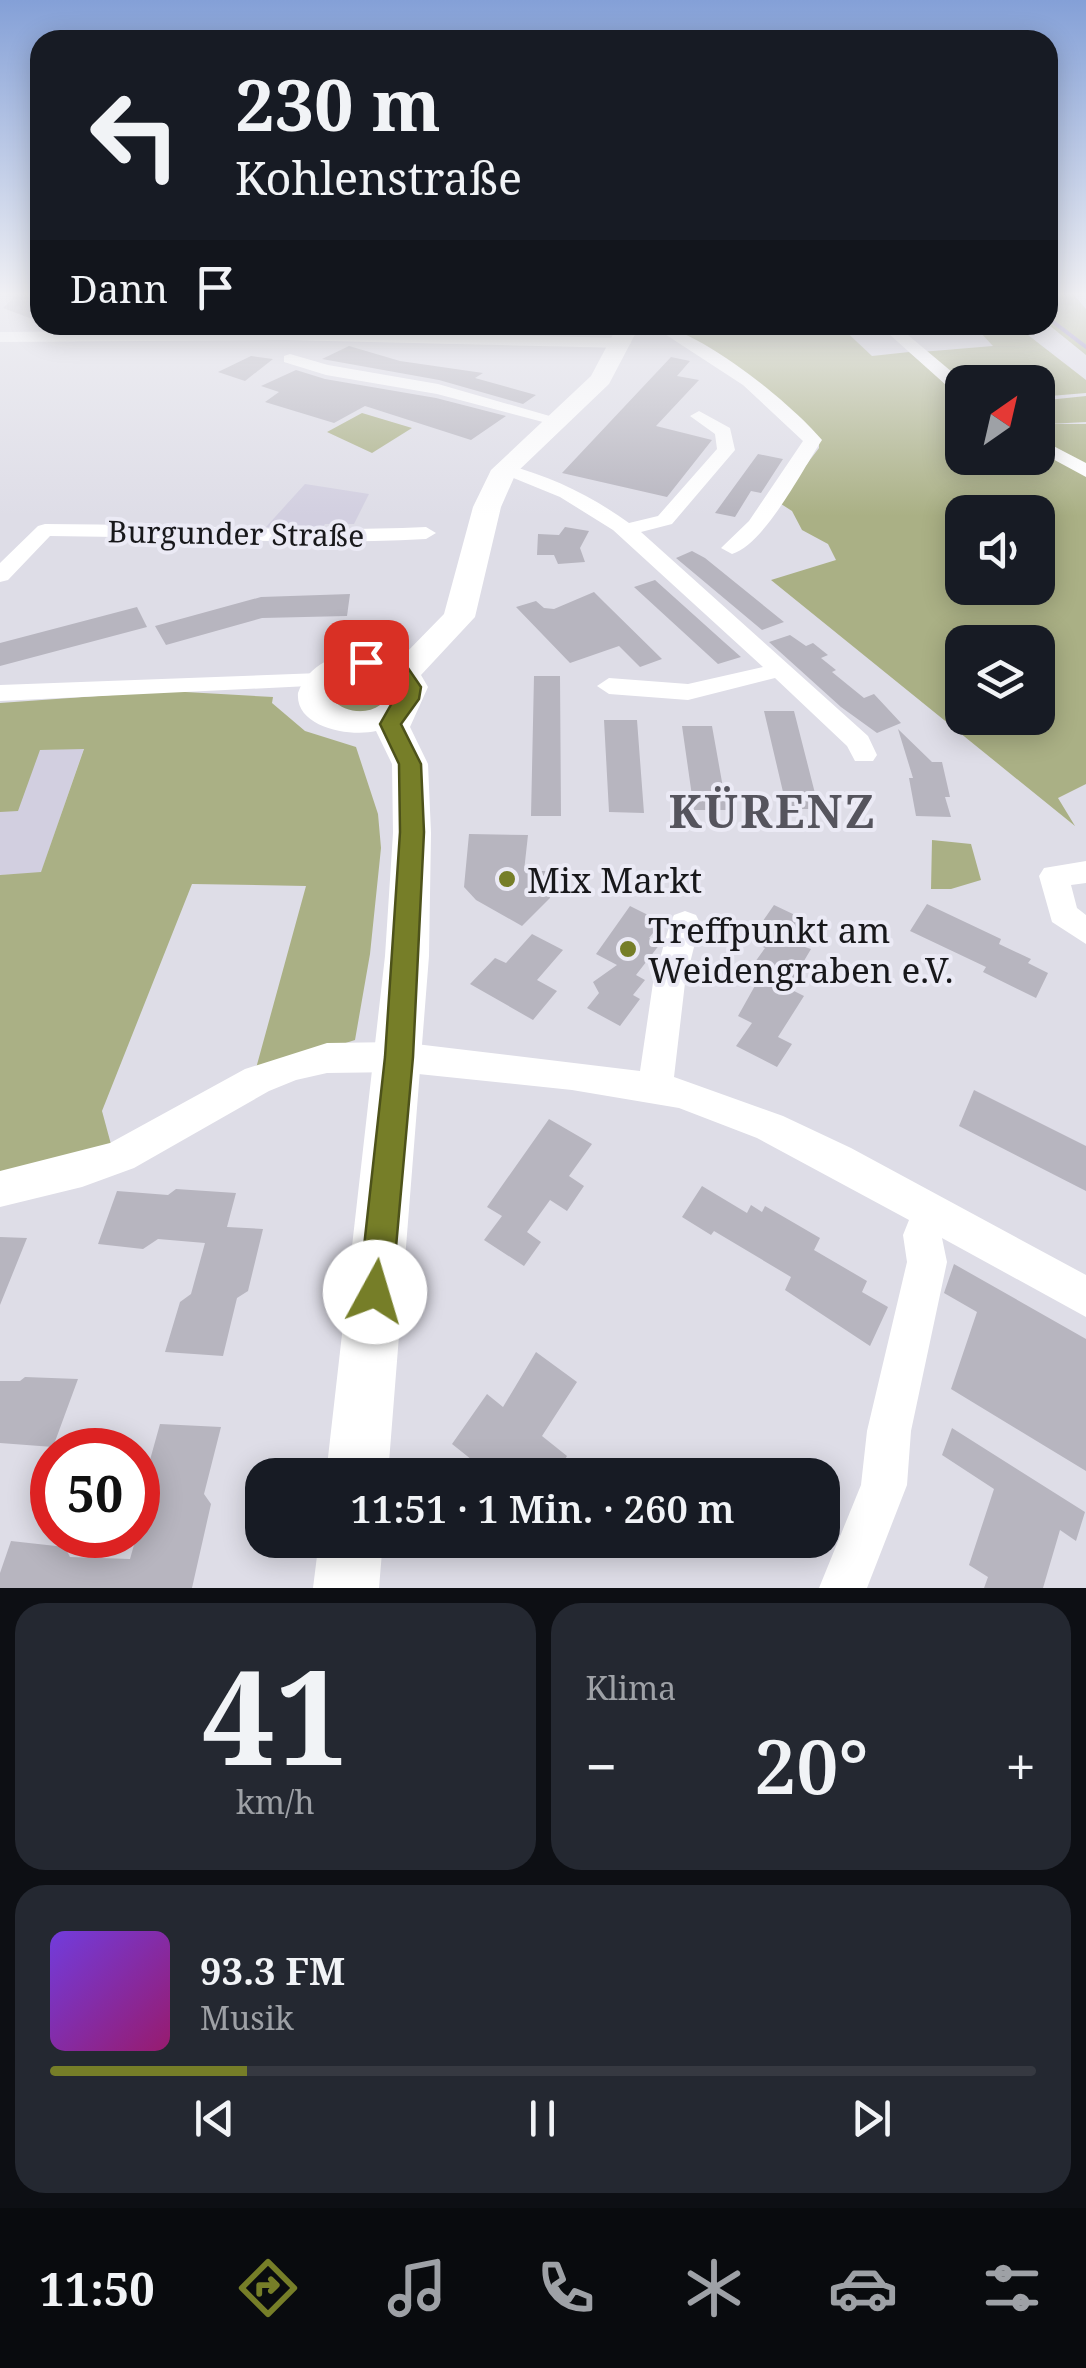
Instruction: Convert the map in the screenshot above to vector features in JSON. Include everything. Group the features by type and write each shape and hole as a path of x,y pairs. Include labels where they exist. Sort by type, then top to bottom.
{"main road":[{"path":"395,712 371,721 353,722 327,716 317,690 348,664 392,668 454,625 465,602 479,532 493,488 504,470 601,379 607,368"},
{"path":"359,1458 399,1057 412,832 410,764 391,724 395,712 411,693 392,668"},
{"path":"353,722 375,735 408,796"},
{"path":"346,1588 349,1558"}],"street":[{"path":"320,368 438,389 558,421"},
{"path":"728,368 749,381 813,440 756,525 732,548"},
{"path":"629,529 664,520 726,450 724,432 699,416"},
{"path":"1055,454 1086,471"},
{"path":"504,470 528,475 584,500 629,529 859,742 864,755"},
{"name":"Burgunder Straße","path":"28,547 45,530 223,530 329,538 426,533"},
{"path":"0,544 28,547"},
{"path":"0,575 28,547"},
{"path":"609,686 688,692 780,670"},
{"path":"0,693 222,685 298,694 317,690"},
{"path":"1086,872 1054,876 1063,914 1086,932"},
{"path":"655,1089 669,983 686,923"},
{"path":"0,1189 82,1170 121,1156 257,1080 293,1066 327,1058 399,1057 680,1093 770,1127 934,1210 1086,1296"},
{"path":"844,1588 884,1485 888,1431 927,1262 922,1235 934,1210"}],"shaded area":[{"path":"305,484 369,494 354,524 325,524 318,533 266,527"},
{"path":"84,748 41,873 0,875 0,752"}],"green space":[{"path":"728,368 929,368 945,381 945,475 1055,475 1055,424 1086,424 1086,784 1058,798 1075,826 963,735 1055,735 1055,625 945,625 945,721 771,580 836,560 828,544 802,530 792,511 778,502 819,448 819,442"},
{"path":"1055,368 1071,368 1086,380 1086,393 1055,396"},
{"path":"1086,396 1086,422 1055,424 1055,399"},
{"path":"362,413 412,428 372,453 327,432"},
{"path":"367,670 392,680 396,694 371,712 335,710 326,688 337,677"},
{"path":"168,691 273,697 272,703 305,731 356,747 378,814 381,848 370,954 355,1040 255,1072 306,886 192,884 102,1111 112,1148 0,1178 0,875 41,872 84,749 40,750 18,811 0,812 0,703"},
{"path":"932,840 971,844 981,880 951,889 931,889"}],"building":[{"path":"226,368 261,368 245,381 218,372"},
{"path":"373,368 449,368 483,373 475,378 536,395 523,404 439,380"},
{"path":"661,368 684,368 677,376 699,380 656,426 712,440 667,497 562,473"},
{"path":"296,370 506,416 471,440 365,406 334,423 265,402 279,392 261,386"},
{"path":"758,454 783,459 761,493 751,491 735,517 715,513"},
{"path":"565,527 589,531 580,548 585,562 558,564 554,555 537,555 538,534 559,535"},
{"path":"692,551 784,622 762,630 676,558"},
{"path":"655,580 741,657 718,664 634,587"},
{"path":"594,592 662,659 640,667 619,646 570,663 516,607 536,601 544,608 554,609"},
{"path":"350,594 347,616 262,618 166,645 155,626 261,597"},
{"path":"137,607 147,627 0,666 0,643"},
{"path":"790,635 806,646 813,643 828,655 821,658 836,670 832,672 864,698 874,694 901,723 877,733 841,707 769,642"},
{"path":"534,676 560,676 561,816 531,816"},
{"path":"764,711 794,711 819,809 787,809"},
{"path":"604,720 637,720 644,813 609,812"},
{"path":"682,726 712,726 727,810 694,810"},
{"path":"898,729 932,762 942,762 951,817 916,816 909,778 913,778"},
{"name":"Mix Markt","path":"469,834 528,835 524,871 549,871 550,898 522,926 476,900 464,887"},
{"path":"927,904 1001,939 999,944 1031,959 1028,963 1048,973 1036,998 983,972 986,967 910,931"},
{"path":"774,905 816,925 802,946 811,949 788,988 804,996 778,1037 792,1044 777,1067 736,1046 752,1023 738,1016 761,975 750,969 765,948 760,946 771,930 760,925"},
{"path":"630,906 652,917 647,923 657,928 649,938 660,944 636,975 645,980 633,995 640,999 620,1026 587,1008 599,993 593,982 617,965 596,954"},
{"path":"532,934 563,950 537,980 557,991 533,1020 470,984 495,958 506,963"},
{"path":"974,1090 1086,1146 1086,1191 959,1126"},
{"path":"549,1119 592,1144 569,1176 584,1186 567,1211 550,1200 527,1232 541,1242 524,1266 484,1240 502,1216 487,1207"},
{"path":"702,1186 747,1213 751,1205 762,1212 765,1206 820,1238 814,1250 867,1281 862,1292 888,1307 870,1346 785,1290 791,1277 714,1231 711,1235 682,1217"},
{"path":"176,1189 236,1193 227,1227 263,1229 248,1291 237,1298 223,1356 165,1352 180,1302 191,1294 205,1243 158,1239 143,1249 98,1244 117,1191 168,1195"},
{"path":"0,1237 27,1238 0,1305"},
{"path":"954,1264 1086,1339 1086,1471 951,1389 977,1312 944,1293"},
{"path":"536,1352 577,1382 542,1436 566,1458 470,1458 452,1444 487,1394 503,1407"},
{"path":"25,1377 78,1379 60,1428 30,1428 30,1445 0,1443 0,1381 20,1381"},
{"path":"160,1424 221,1427 204,1494 211,1504 192,1588 0,1588 0,1573 11,1541 30,1543 30,1558 160,1558"},
{"path":"952,1428 1085,1512 1076,1541 1060,1530 1043,1588 984,1588 988,1577 969,1565 994,1489 942,1455"}],"place":[{"name":"Mix Markt","path":"507,879"},
{"name":"Treffpunkt am Weidengraben e.V.","path":"628,949"}],"district":[{"name":"KÜRENZ","path":"773,810"}],"route":[{"path":"366,662 399,670 411,687 408,699 395,712 391,724 410,764 412,832 399,1057 375,1292"}]}
